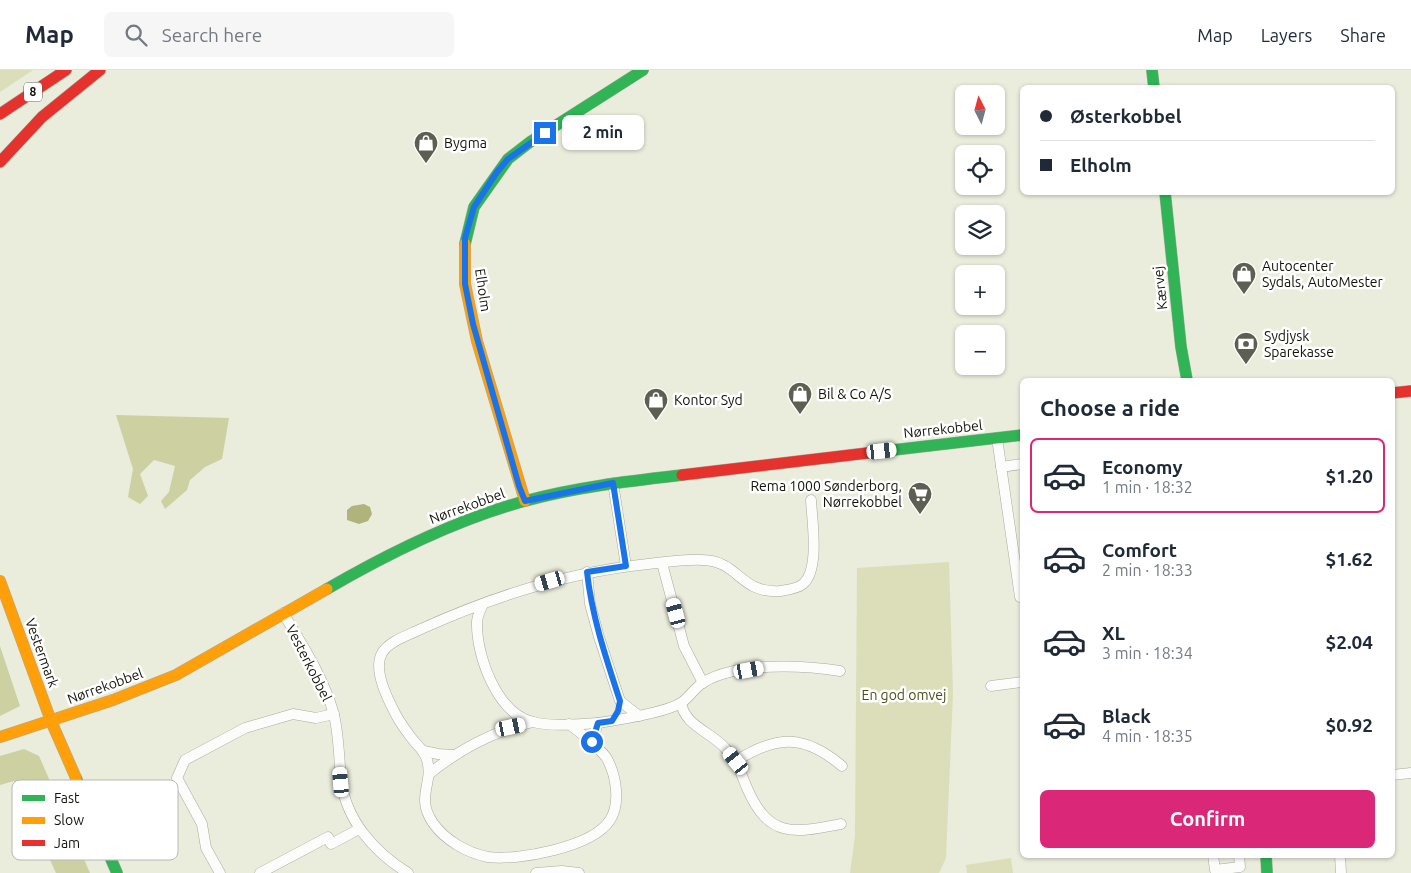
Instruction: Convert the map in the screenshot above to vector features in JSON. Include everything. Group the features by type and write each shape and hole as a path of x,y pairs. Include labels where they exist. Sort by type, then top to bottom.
{"main road":[{"name":"8","path":"0,114 66,70"},
{"path":"0,162 42,117 100,70"},
{"name":"Elholm","path":"525,501 519,486 473,324 465,284 465,238 474,207 508,159 530,142 643,70"},
{"path":"1152,70 1154,85"},
{"name":"Kærvej","path":"1165,195 1181,347 1188,378"},
{"path":"1395,394 1411,391"},
{"name":"Nørrekobbel","path":"0,737 113,700 176,674 384,556 468,520 525,501 613,483 1020,436"},
{"name":"Vestermark","path":"0,581 51,721 77,780"},
{"path":"1266,858 1267,873"},
{"name":"Vestermark","path":"111,860 117,873"}],"street":[{"path":"997,438 1020,598"},
{"path":"1001,467 1020,464"},
{"path":"613,483 626,566"},
{"path":"453,755 424,751 411,739 388,699 379,663 382,653 389,646 463,610 516,591 587,572 626,566 702,560 716,561 726,565 749,586 762,591 789,590 803,584 810,575 813,561 811,500"},
{"path":"662,563 684,646 703,683"},
{"path":"587,572 590,604 598,637 620,701 628,710 639,716"},
{"path":"483,604 477,621 483,661 489,677 497,694 514,713 532,722"},
{"path":"463,610 477,621"},
{"name":"Vesterkobbel","path":"283,612 323,687 334,714 344,794 359,829 379,852 408,873"},
{"path":"429,774 453,755 511,727 532,722 598,723 639,716 681,703 703,683 719,676 762,668 804,666 840,671"},
{"path":"991,686 1020,682"},
{"path":"612,721 618,711 620,701"},
{"path":"681,703 688,720 714,737 736,761 755,805 768,820 795,831 842,824"},
{"path":"511,727 514,713"},
{"name":"Vesterkobbel","path":"220,873 206,848 202,824 177,778 185,760 245,728 293,714 316,718 334,714"},
{"path":"592,742 598,723"},
{"path":"424,751 429,774 424,788 427,812 433,824 459,846 487,857 505,858 557,850 592,836 603,829 611,819 616,804 612,773 605,757 592,742 569,724"},
{"path":"736,761 755,749 768,744 795,742 824,751 842,766"},
{"path":"1395,775 1411,773"},
{"path":"260,873 328,837 331,844 359,829"},
{"path":"1213,858 1215,870 1240,867 1239,858"},
{"path":"1340,858 1341,873"},
{"path":"536,873 562,871 579,873"}],"green space":[{"path":"0,70 33,70 0,92"},
{"name":"En god omvej","path":"949,562 953,693 946,858 939,873 850,873 855,836 857,568"},
{"path":"1011,858 1013,873 967,873 966,865"}],"shaded area":[{"path":"116,415 229,418 222,459 205,467 190,480 187,490 165,509 161,501 169,492 175,466 154,460 140,474 148,496 140,504 128,497 133,469"},
{"path":"364,504 370,507 372,514 368,521 359,524 347,520 347,510 352,506"},
{"path":"0,646 20,706 0,716"},
{"path":"24,749 39,756 49,780 12,780 0,785 0,756"},
{"path":"50,860 84,860 90,873 56,873"}],"traffic: fast":[{"path":"465,244 474,207 508,159 530,142 643,70"},
{"path":"1152,70 1154,85"},
{"path":"1165,195 1181,347 1187,378"},
{"path":"876,452 1020,435"},
{"path":"327,589 398,550 448,528 499,509 544,496 583,488 682,475"},
{"path":"1266,858 1267,873"},
{"path":"111,860 117,873"}],"traffic: slow":[{"path":"465,244 465,284 477,341 525,501"},
{"path":"0,581 51,721 76,778"},
{"path":"0,737 113,700 176,675 327,589"}],"traffic: jam":[{"path":"0,114 66,70"},
{"path":"0,162 42,117 100,70"},
{"path":"1395,393 1411,391"},
{"path":"682,475 876,452"}],"place":[{"name":"Bygma","path":"426,164"},
{"name":"Autocenter Sydals, AutoMester","path":"1244,295"},
{"name":"Sydjysk Sparekasse","path":"1246,365"},
{"name":"Bil & Co A/S","path":"800,415"},
{"name":"Kontor Syd","path":"656,421"},
{"name":"Rema 1000 Sønderborg, Nørrekobbel","path":"920,515"}],"route":[{"path":"545,133 508,159 474,207 465,238 465,284 477,341 525,501 613,483 626,566 587,572 590,604 598,637 620,701 618,711 612,721 598,723 592,742"}]}
